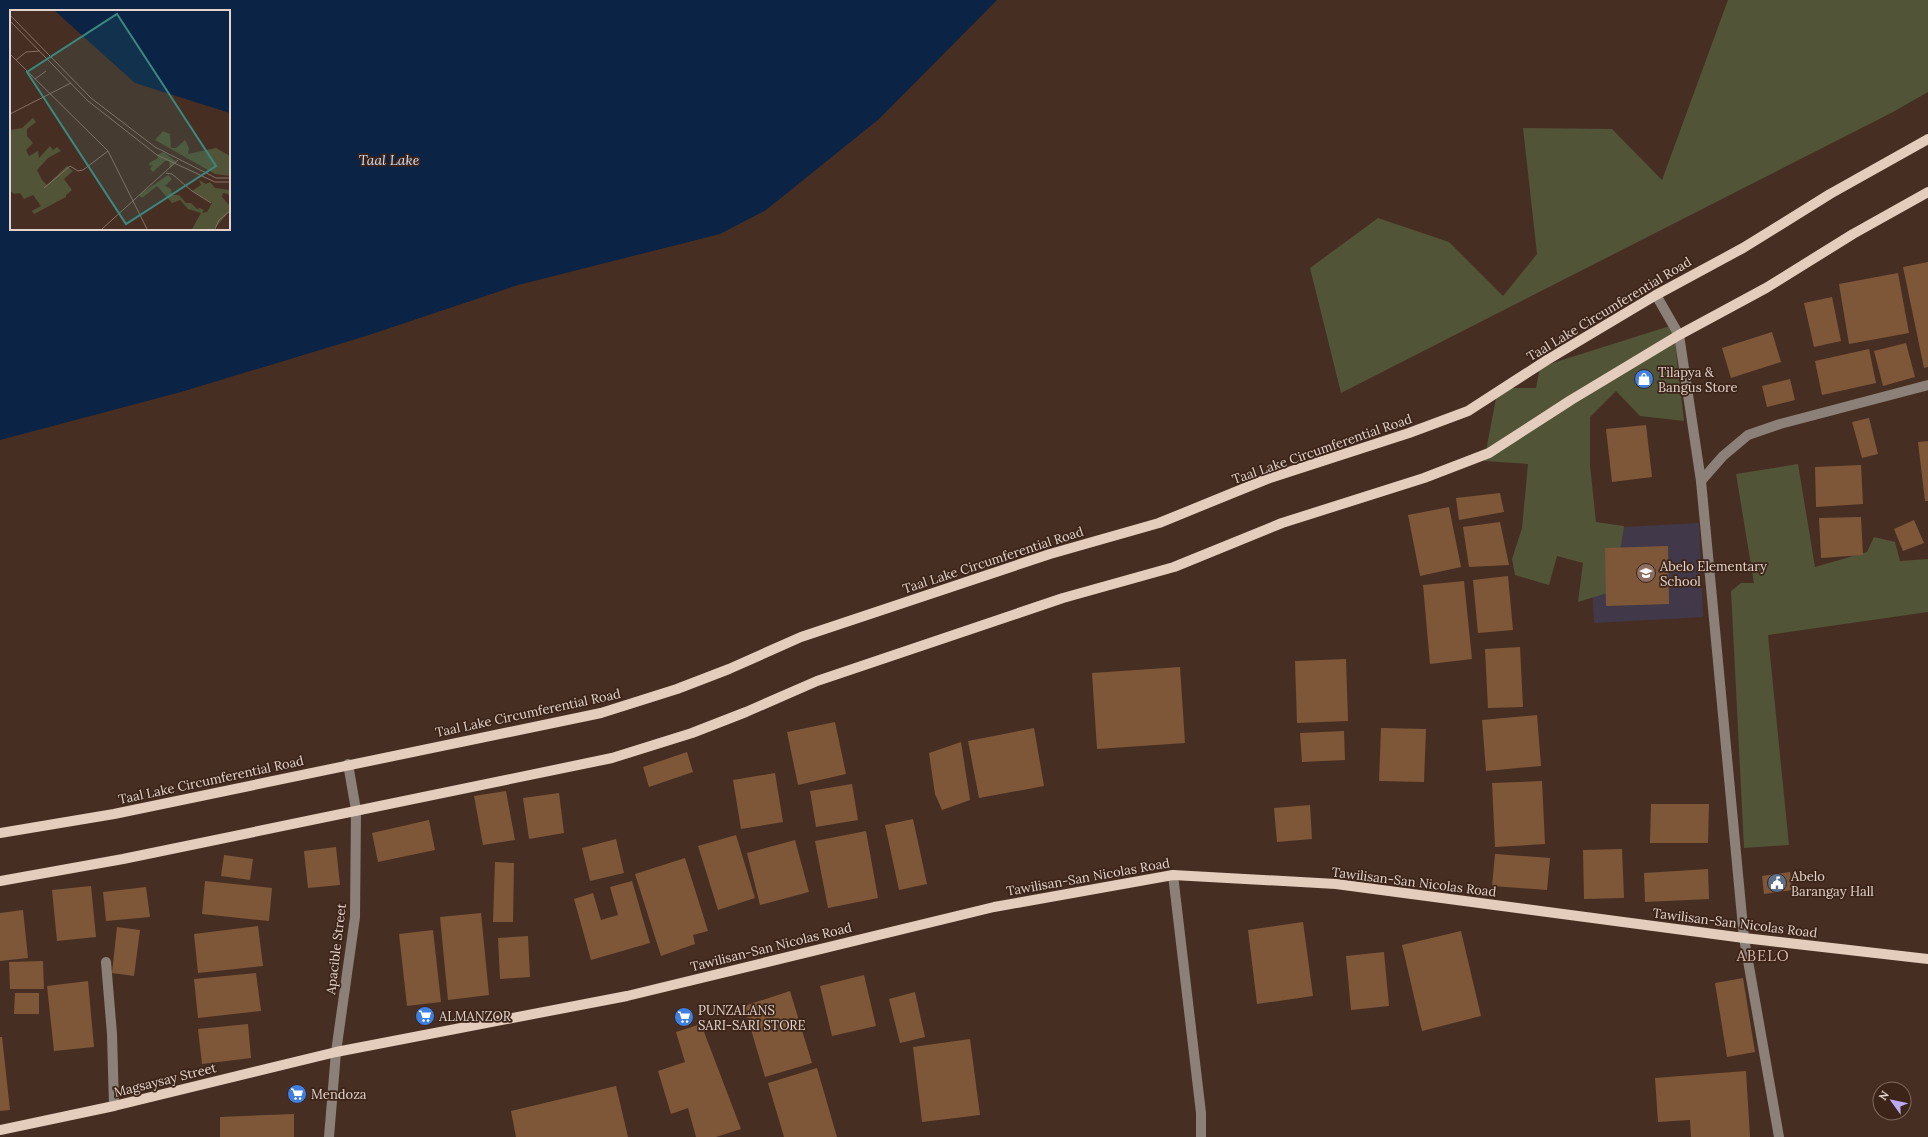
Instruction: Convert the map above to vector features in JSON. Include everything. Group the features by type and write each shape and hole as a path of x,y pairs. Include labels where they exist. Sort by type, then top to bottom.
{"main road":[{"name":"Taal Lake Circumferential Road","path":"0,833 114,814 348,764 601,713 676,689 729,669 801,637 1050,554 1159,523 1267,479 1409,434 1468,411 1547,360 1656,295 1743,248 1830,194 1928,139"},
{"path":"0,881 123,859 612,758 692,733 746,712 817,681 1063,598 1174,567 1282,522 1424,478 1489,453 1571,400 1679,335 1766,288 1853,234 1928,192"},
{"name":"Tawilisan-San Nicolas Road","path":"336,1052 627,996 994,907 1173,875 1336,884 1744,938 1928,959"},
{"name":"Magsaysay Street","path":"0,1130 114,1106 336,1052"}],"street":[{"path":"1656,295 1679,335 1701,481 1744,938 1779,1137"},
{"path":"1701,481 1723,456 1748,435 1780,424 1928,385"},
{"name":"Apacible Street","path":"329,1137 336,1052 355,917 356,810 348,764"},
{"path":"1173,875 1201,1113 1201,1137"},
{"path":"106,962 112,1034 114,1106"}],"shaded area":[{"name":"Abelo Elementary School","path":"1699,523 1703,617 1594,623 1589,529"}],"green space":[{"path":"1728,0 1928,0 1928,92 1893,112 1341,393 1310,268 1378,218 1449,242 1503,296 1537,254 1523,128 1612,129 1662,180"},
{"path":"1673,325 1684,421 1640,416 1616,391 1590,417 1590,465 1596,522 1624,526 1614,591 1578,602 1583,563 1557,556 1549,585 1515,575 1512,559 1522,528 1528,464 1484,461 1498,388 1536,388 1540,367"},
{"path":"1798,464 1815,567 1867,552 1874,537 1895,542 1900,561 1928,559 1928,612 1768,635 1789,845 1744,848 1731,591 1741,583 1754,583 1736,474"}],"water":[{"name":"Taal Lake","path":"0,0 997,0 879,119 766,210 720,234 518,285 366,336 181,392 0,440"}],"building":[{"path":"1928,262 1928,367 1924,368 1903,267"},
{"path":"1898,273 1909,333 1849,344 1839,284"},
{"path":"1832,297 1841,341 1814,347 1804,303"},
{"path":"1772,332 1781,362 1731,378 1722,348"},
{"path":"1906,343 1915,377 1883,386 1874,351"},
{"path":"1869,349 1876,383 1822,395 1815,361"},
{"path":"1790,379 1795,400 1767,407 1762,386"},
{"path":"1869,418 1878,454 1862,458 1852,422"},
{"path":"1646,425 1652,477 1612,482 1606,429"},
{"path":"1928,441 1928,501 1925,501 1918,442"},
{"path":"1861,465 1863,504 1816,507 1815,467"},
{"path":"1500,493 1504,512 1459,520 1456,498"},
{"path":"1449,507 1461,567 1420,576 1408,515"},
{"path":"1861,517 1863,555 1821,558 1819,518"},
{"path":"1914,520 1924,543 1903,551 1894,529"},
{"path":"1500,522 1509,565 1469,567 1463,527"},
{"path":"1668,546 1669,604 1606,606 1605,548"},
{"path":"1508,576 1513,630 1478,633 1473,580"},
{"path":"1464,581 1472,659 1430,664 1423,585"},
{"path":"1520,647 1523,707 1488,708 1485,649"},
{"path":"1346,659 1348,721 1297,723 1295,661"},
{"path":"1180,667 1185,743 1097,749 1092,673"},
{"path":"1537,715 1541,766 1486,771 1482,720"},
{"path":"835,722 846,774 798,785 787,732"},
{"path":"1034,728 1044,786 979,798 968,741"},
{"path":"1381,728 1426,729 1424,782 1379,781"},
{"path":"1344,731 1345,760 1302,762 1300,733"},
{"path":"961,742 970,800 942,810 935,794 929,753"},
{"path":"687,752 693,772 649,787 643,767"},
{"path":"775,773 783,822 741,829 733,780"},
{"path":"1542,781 1545,844 1495,847 1492,783"},
{"path":"852,784 858,820 816,827 810,791"},
{"path":"506,791 515,840 483,845 474,796"},
{"path":"559,793 564,833 529,839 523,798"},
{"path":"1651,804 1709,804 1708,843 1650,843"},
{"path":"1310,805 1312,839 1277,842 1274,808"},
{"path":"913,819 927,884 899,890 885,825"},
{"path":"429,820 435,850 378,862 372,833"},
{"path":"866,831 878,898 828,908 815,841"},
{"path":"736,835 755,898 718,910 698,846"},
{"path":"616,839 624,873 590,881 582,848"},
{"path":"795,840 809,892 760,905 747,853"},
{"path":"336,847 340,885 308,888 304,851"},
{"path":"1622,849 1624,898 1584,899 1583,850"},
{"path":"1495,854 1550,858 1547,890 1492,886"},
{"path":"224,855 253,859 250,880 221,876"},
{"path":"685,858 708,931 693,935 695,944 661,956 635,874"},
{"path":"495,862 514,863 513,922 493,922"},
{"path":"1708,869 1709,899 1645,902 1644,873"},
{"name":"Abelo Barangay Hall","path":"1790,872 1792,890 1764,894 1762,876"},
{"path":"205,881 272,888 269,921 202,914"},
{"path":"632,881 650,943 591,960 574,899 593,893 601,920 618,915 610,887"},
{"path":"91,886 96,937 57,941 52,890"},
{"path":"146,887 150,917 106,921 103,892"},
{"path":"23,910 28,958 0,961 0,913"},
{"path":"481,913 489,995 448,1000 440,917"},
{"path":"1303,922 1313,996 1257,1004 1248,930"},
{"path":"258,926 263,966 198,973 194,934"},
{"path":"117,927 140,930 134,976 112,973"},
{"path":"433,930 441,1002 407,1006 399,934"},
{"path":"1461,931 1481,1016 1422,1031 1402,945"},
{"path":"528,936 530,977 500,979 498,938"},
{"path":"1384,952 1389,1006 1351,1010 1346,956"},
{"path":"43,961 44,989 10,989 9,962"},
{"path":"256,973 261,1011 198,1018 194,979"},
{"path":"864,975 876,1026 832,1036 820,986"},
{"path":"1743,978 1755,1052 1727,1057 1715,983"},
{"path":"88,981 94,1047 54,1051 47,986"},
{"path":"790,991 812,1063 765,1077 744,1006"},
{"path":"915,992 925,1037 900,1043 889,999"},
{"path":"15,993 39,993 39,1014 14,1014"},
{"path":"248,1024 251,1058 202,1064 198,1029"},
{"path":"701,1024 741,1129 716,1137 696,1137 688,1108 671,1114 658,1071 685,1062 676,1032"},
{"path":"0,1037 2,1037 10,1110 0,1111"},
{"path":"970,1039 980,1115 922,1122 913,1047"},
{"path":"817,1068 837,1137 784,1137 768,1083"},
{"path":"1746,1071 1750,1137 1691,1137 1690,1120 1658,1122 1655,1078"},
{"path":"616,1086 628,1137 516,1137 511,1111"},
{"path":"294,1114 294,1137 220,1137 220,1117"}],"place":[{"name":"Tilapya & Bangus Store","path":"1644,379"},
{"name":"Abelo Elementary School","path":"1646,573"},
{"name":"Abelo Barangay Hall","path":"1777,883"},
{"name":"ALMANZOR","path":"425,1016"},
{"name":"PUNZALANS SARI-SARI STORE","path":"684,1017"},
{"name":"Mendoza","path":"297,1094"}],"district":[{"name":"ABELO","path":"1763,955"}]}
